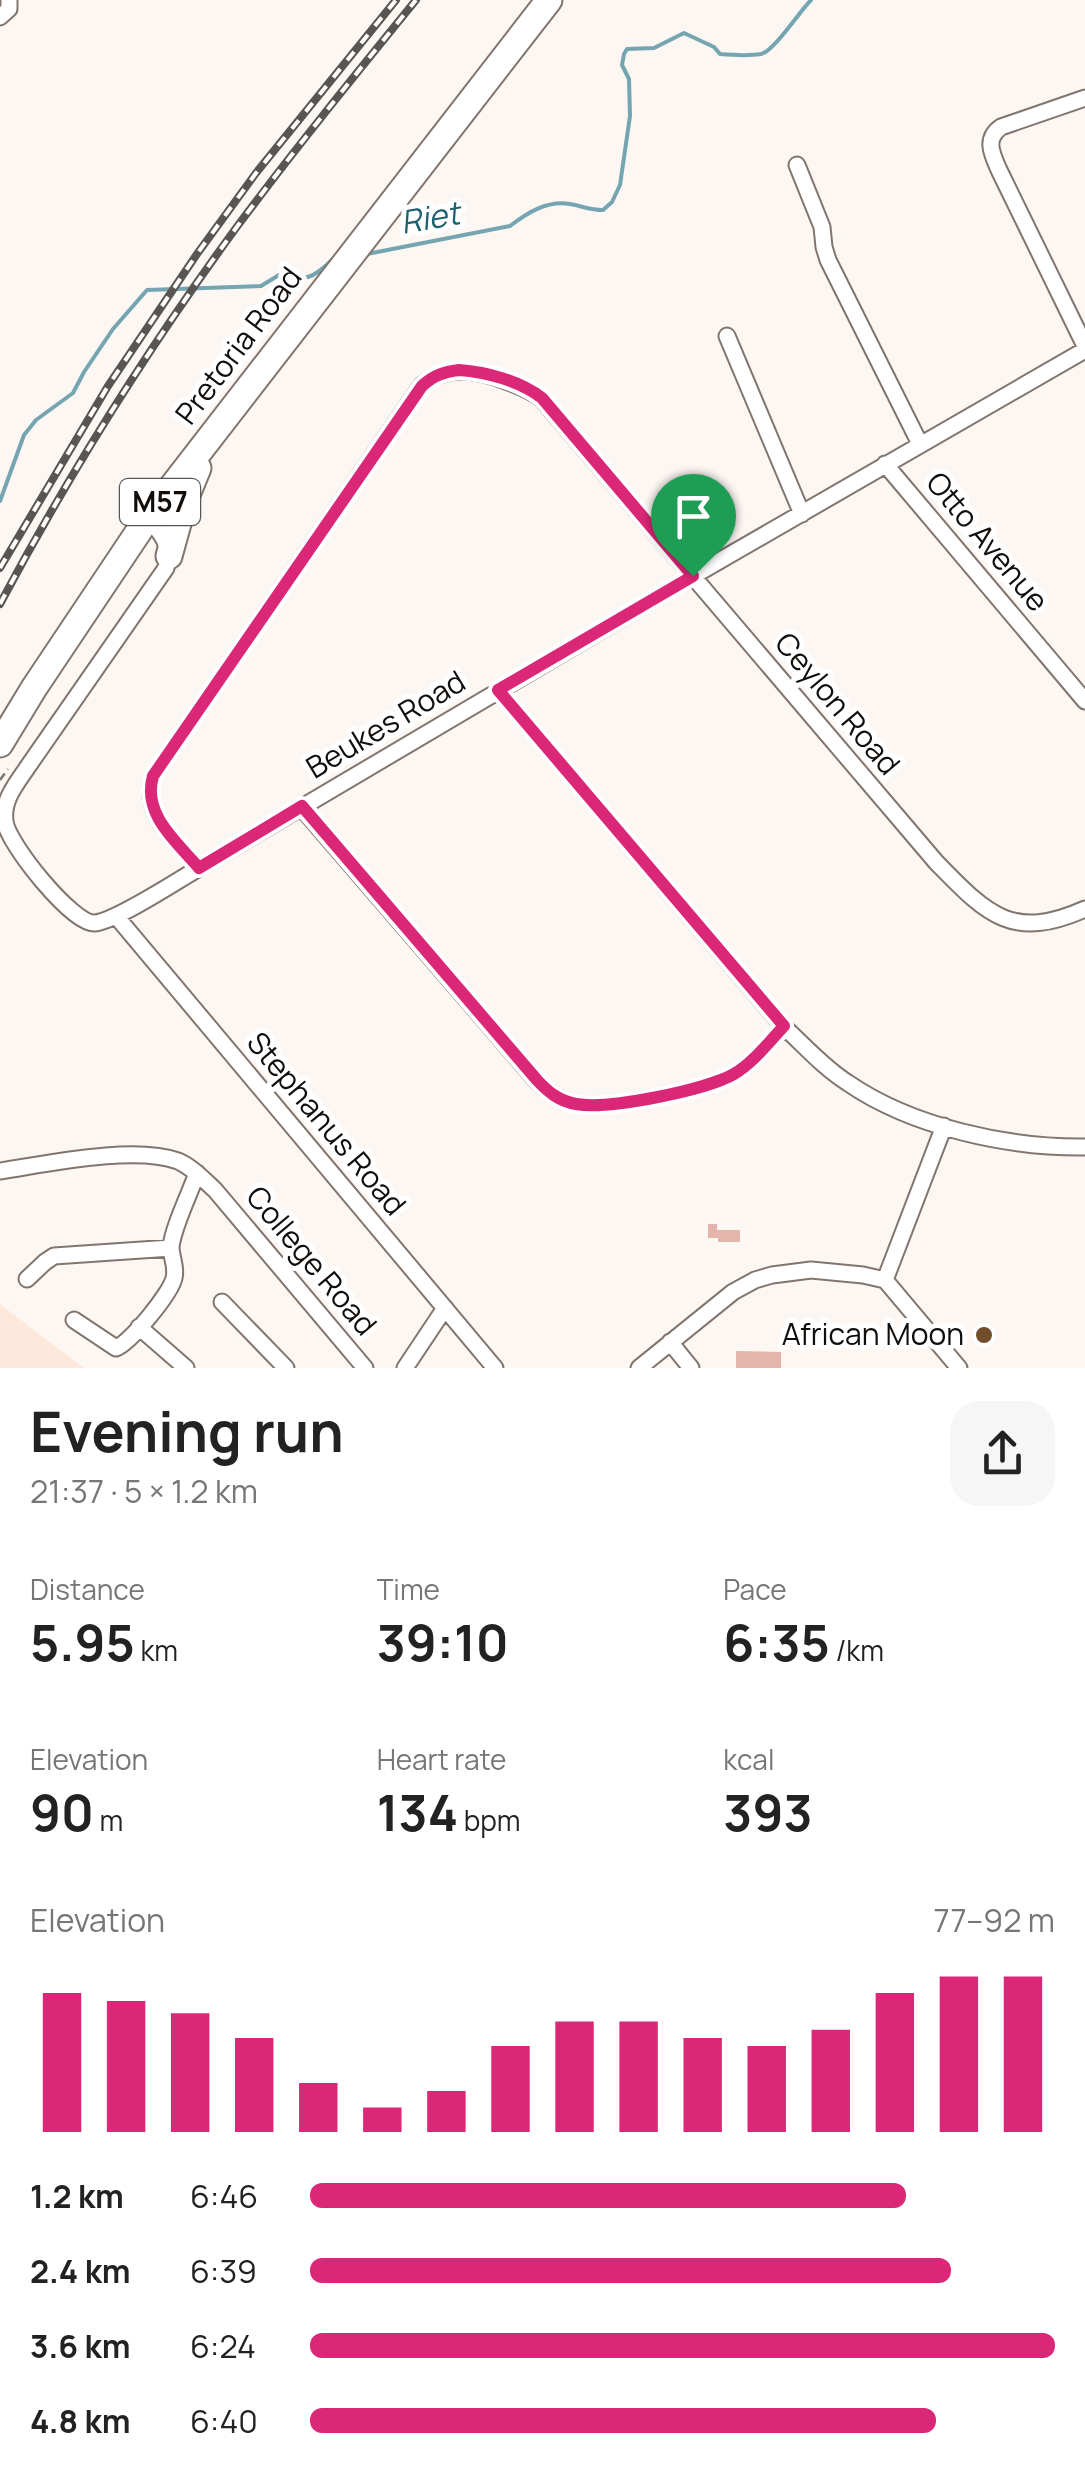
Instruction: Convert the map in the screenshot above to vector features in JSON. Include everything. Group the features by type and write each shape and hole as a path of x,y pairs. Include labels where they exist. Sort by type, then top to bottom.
{"main road":[{"name":"Pretoria Road","path":"0,744 147,519 549,0"},
{"path":"129,546 148,545 169,555 184,502 209,440"}],"street":[{"path":"0,17 10,9 9,0"},
{"path":"1085,98 1001,126 991,137 990,146 1085,348"},
{"path":"797,165 822,227 828,260 920,444"},
{"path":"727,336 802,514"},
{"name":"Beukes Road","path":"116,916 1085,348"},
{"name":"Ceylon Road","path":"199,868 154,810 150,799 153,776 413,398 432,377 444,372 474,371 542,398 936,862 980,905 1005,919 1032,924 1061,919 1085,908"},
{"name":"Otto Avenue","path":"885,464 1085,701"},
{"path":"116,916 96,923 82,920 12,841 6,831 4,812 29,765 166,568 169,555 164,536 147,519"},
{"path":"498,690 784,1026 832,1072 882,1102 944,1126 1021,1143 1085,1147"},
{"path":"302,806 537,1080 564,1101 612,1104 718,1082 745,1066 784,1026"},
{"name":"Stephanus Road","path":"116,916 495,1368"},
{"path":"885,1280 944,1126"},
{"path":"0,1171 143,1156 179,1162 197,1173 171,1248 175,1270 170,1288 139,1327 116,1348 74,1320"},
{"name":"College Road","path":"197,1173 365,1368"},
{"path":"27,1280 54,1256 171,1248"},
{"path":"639,1368 734,1292 755,1280 811,1270 885,1280 959,1368"},
{"path":"222,1302 286,1368"},
{"name":"College Road","path":"405,1368 445,1308"},
{"path":"139,1327 186,1368"},
{"path":"670,1342 691,1368"}],"shaded area":[{"path":"0,1304 84,1368 0,1368"}],"building":[{"path":"708,1224 717,1224 717,1230 740,1230 740,1242 708,1238"},
{"path":"736,1351 781,1352 781,1368 736,1368"}],"waterway":[{"name":"Riet","path":"367,254 510,226 530,212 553,204 603,210 620,185 630,116 629,79 622,65 627,49 654,48 684,33 714,47 720,54 761,54 779,39 811,0"},
{"name":"Riet","path":"0,501 24,435 36,420 73,393 113,329 147,290 261,286 279,275 309,277 333,259"}],"railway":[{"path":"0,568 108,386 197,254 256,173 396,0"},
{"path":"0,604 82,459 172,319 258,199 416,0"}],"place":[{"name":"African Moon","path":"984,1335"}],"route":[{"path":"474,371 522,386 542,398 693,576 498,690 784,1026 745,1066 725,1079 631,1102 590,1105 564,1101 537,1080 302,806 199,868 154,810 150,799 153,776 413,398 432,377 444,372 474,371"}]}
